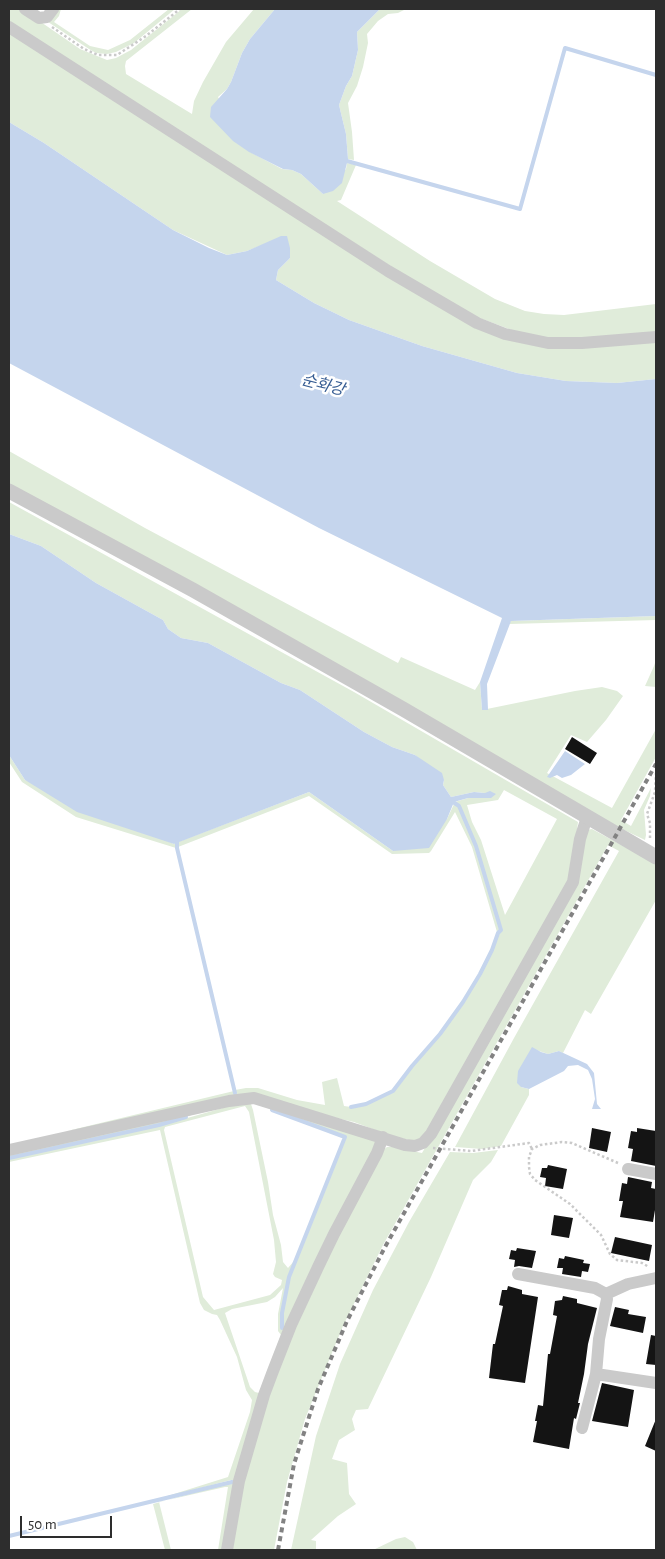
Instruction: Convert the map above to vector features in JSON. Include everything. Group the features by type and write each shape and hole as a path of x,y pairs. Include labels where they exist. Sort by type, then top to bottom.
{"street":[{"path":"25,9 39,18 47,17 53,9"},
{"path":"9,27 388,271 477,323 512,336 548,343 582,343 656,337"},
{"path":"9,491 193,590 403,709 651,854"},
{"path":"9,1150 229,1101 254,1098 405,1145 415,1146 428,1139 573,882 580,839 587,817"},
{"path":"226,1550 238,1482 273,1371 291,1325 334,1234 377,1153 383,1137"},
{"path":"628,1169 656,1174"},
{"path":"518,1274 595,1288 606,1294"},
{"path":"606,1294 628,1284 656,1275"},
{"path":"582,1428 596,1374 599,1339 607,1299 606,1294"},
{"path":"596,1374 656,1384"}],"path":[{"path":"39,18 84,49 98,56 108,56 118,55 126,50 180,9"},
{"path":"651,854 650,823 647,814 656,792 656,773"},
{"path":"628,1169 572,1143 562,1142 540,1145 532,1149 529,1157 530,1174 535,1180 579,1212 601,1235 610,1254 617,1260 642,1263 656,1275"},
{"path":"415,1146 471,1151 529,1143 532,1149"}],"green space":[{"path":"9,9 22,9 80,49 107,60 116,58 131,50 182,9 192,9 126,61 125,66 126,74 192,114 194,101 226,42 254,9 275,9 250,39 242,53 231,82 227,89 218,97 250,152 282,169 292,170 301,174 323,194 346,169 347,163 356,165 341,200 337,201 430,261 495,299 525,311 564,315 656,304 656,333 575,340 525,335 461,311 9,23"},
{"path":"55,9 61,9 59,16 54,22 90,46 108,50 130,40 169,9 175,9 134,43 116,52 107,54 96,53 45,20"},
{"path":"380,9 406,9 398,13 388,14 378,21 367,34 368,43 363,67 357,86 348,103 354,160 348,159 346,134 339,105 352,76 358,50 357,32"},
{"path":"9,31 502,337 656,342 656,379 617,383 566,381 517,373 422,346 349,320 314,303 276,280 278,270 290,258 262,245 247,251 227,255 173,230 44,143 9,122"},
{"path":"9,451 145,528 398,663 401,657 475,690 480,682 482,710 602,687 617,691 623,696 606,720 587,742 571,735 547,773 612,808 656,729 656,757 621,820 631,826 651,788 644,810 645,840 9,486"},
{"path":"9,502 354,692 578,822 570,881 428,1135 414,1141 391,1136 354,1122 263,1097 67,1131 234,1091 235,1094 235,1090 246,1088 258,1088 297,1100 325,1105 322,1082 337,1078 344,1106 351,1108 366,1105 394,1092 413,1066 441,1034 463,1003 481,974 493,950 498,933 502,930 476,846 459,805 455,802 468,798 490,798 485,793 474,792 451,797 443,785 444,780 415,755 392,747 364,732 300,690 281,683 208,643 181,638 168,629 163,620 96,583 41,546 9,534","holes":["504,790 557,819 505,915 481,840 472,822 467,805 498,800"]},
{"path":"656,616 656,620 509,624 511,621"},
{"path":"656,660 656,687 645,686 654,666"},
{"path":"9,755 25,780 174,844 176,843 176,848 76,817 22,782 9,762"},
{"path":"309,792 393,851 447,819 454,804 458,806 475,846 500,929 497,932 472,847 455,812 429,853 392,854 309,796 178,847 178,842"},
{"path":"592,829 656,864 656,900 591,1014 585,1010 563,1053 559,1051 548,1054 536,1050 521,1087 529,1089 529,1095 501,1146 482,1149 455,1147 619,851 608,845 383,1245 343,1326 305,1419 287,1482 274,1550 228,1550 240,1481 294,1322 382,1151 387,1147 393,1147 422,1153 575,882 587,830"},
{"path":"249,1099 365,1135 375,1140 377,1144 312,1272 267,1377 248,1433 239,1471 225,1550 218,1550 228,1487 166,1500 233,1482 231,1480 158,1499 228,1477 250,1412 252,1400 246,1390 237,1357 220,1320 217,1315 204,1310 200,1303 160,1130 9,1162 9,1159 159,1126 237,1104 251,1104 283,1262 288,1268 294,1261 288,1277 281,1312 283,1331 283,1313 290,1277 346,1136 259,1104 243,1101 159,1124 9,1157 9,1152","holes":["245,1106 249,1112 274,1240 276,1262 273,1274 282,1280 281,1285 270,1295 214,1310 203,1297 164,1130 165,1127","283,1288 278,1314 278,1331 281,1335 259,1393 250,1387 225,1313 232,1309 267,1302 275,1297"]},
{"path":"498,1150 491,1162 473,1180 431,1277 368,1409 356,1410 352,1419 355,1430 339,1440 332,1459 347,1463 349,1494 356,1504 338,1516 311,1540 316,1541 316,1550 291,1550 316,1436 340,1364 373,1290 409,1222 450,1152 473,1153"},
{"path":"159,1502 171,1550 165,1550 153,1504"},
{"path":"405,1537 413,1542 417,1550 373,1550 396,1539"}],"water":[{"path":"275,9 380,9 357,32 358,50 352,76 339,105 346,134 348,159 342,183 333,191 323,194 301,174 283,169 249,152 233,141 210,117 211,107 227,89 250,39"},
{"name":"순화강","path":"9,122 44,143 173,230 209,248 227,255 247,251 281,236 287,236 290,258 278,270 276,280 314,303 349,320 422,346 517,373 566,381 617,383 656,379 656,616 511,621 487,684 488,710 482,710 480,682 502,618 319,528 9,363"},
{"path":"9,534 41,546 96,583 163,620 168,629 181,638 208,643 281,683 300,690 364,732 392,747 415,755 442,773 443,785 451,797 474,792 485,793 490,791 496,794 491,798 468,798 454,802 447,819 429,848 393,851 309,792 174,844 77,812 25,780 9,755"},
{"path":"565,751 585,764 571,775 562,778 557,775 550,778 547,777"},
{"path":"532,1047 548,1054 559,1051 587,1064 594,1073 597,1104 601,1109 592,1109 595,1099 592,1079 588,1070 578,1065 568,1066 564,1071 529,1089 521,1087 517,1083 518,1071"}],"building":[{"path":"572,737 597,753 590,764 565,749"},
{"path":"592,1128 611,1132 607,1152 589,1148"},
{"path":"637,1128 656,1131 656,1166 631,1161 633,1149 628,1148 631,1131 637,1132"},
{"path":"548,1165 567,1169 563,1189 545,1186 546,1178 540,1177 542,1168 547,1168"},
{"path":"628,1177 652,1182 651,1188 656,1189 653,1222 620,1217 623,1201 619,1201 622,1183 627,1184"},
{"path":"554,1215 573,1218 569,1238 551,1235"},
{"path":"615,1237 652,1245 649,1261 611,1253"},
{"path":"517,1248 536,1251 532,1268 514,1267 515,1260 509,1259 511,1250 516,1251"},
{"path":"565,1256 584,1260 583,1263 590,1264 588,1272 582,1271 581,1277 562,1274 563,1268 557,1268 559,1258 564,1259"},
{"path":"508,1286 522,1290 522,1294 538,1297 525,1383 489,1378 493,1344 495,1344 503,1306 499,1305 502,1290 507,1290"},
{"path":"563,1296 577,1299 577,1303 597,1308 588,1344 578,1403 580,1403 576,1419 574,1418 569,1449 533,1442 538,1405 543,1406 548,1354 550,1354 557,1316 553,1315 555,1301 562,1300"},
{"path":"615,1307 629,1310 628,1314 646,1317 643,1333 610,1326"},
{"path":"651,1335 656,1336 656,1365 646,1364"},
{"path":"602,1383 634,1390 628,1427 592,1421"},
{"path":"656,1419 656,1451 645,1446"}],"waterway":[{"path":"347,161 520,209 565,48 656,75"},
{"path":"351,1107 366,1104 393,1091 440,1034 463,1002 480,974 501,930 476,846 459,806 453,802"},
{"path":"177,838 177,848 235,1093"},
{"path":"272,1110 345,1137 289,1277 282,1313 282,1328"},
{"path":"9,1158 159,1125 186,1117"},
{"path":"9,1536 232,1482"}],"railway":[{"path":"278,1550 294,1464 318,1389 347,1321 385,1247 656,764"}]}
